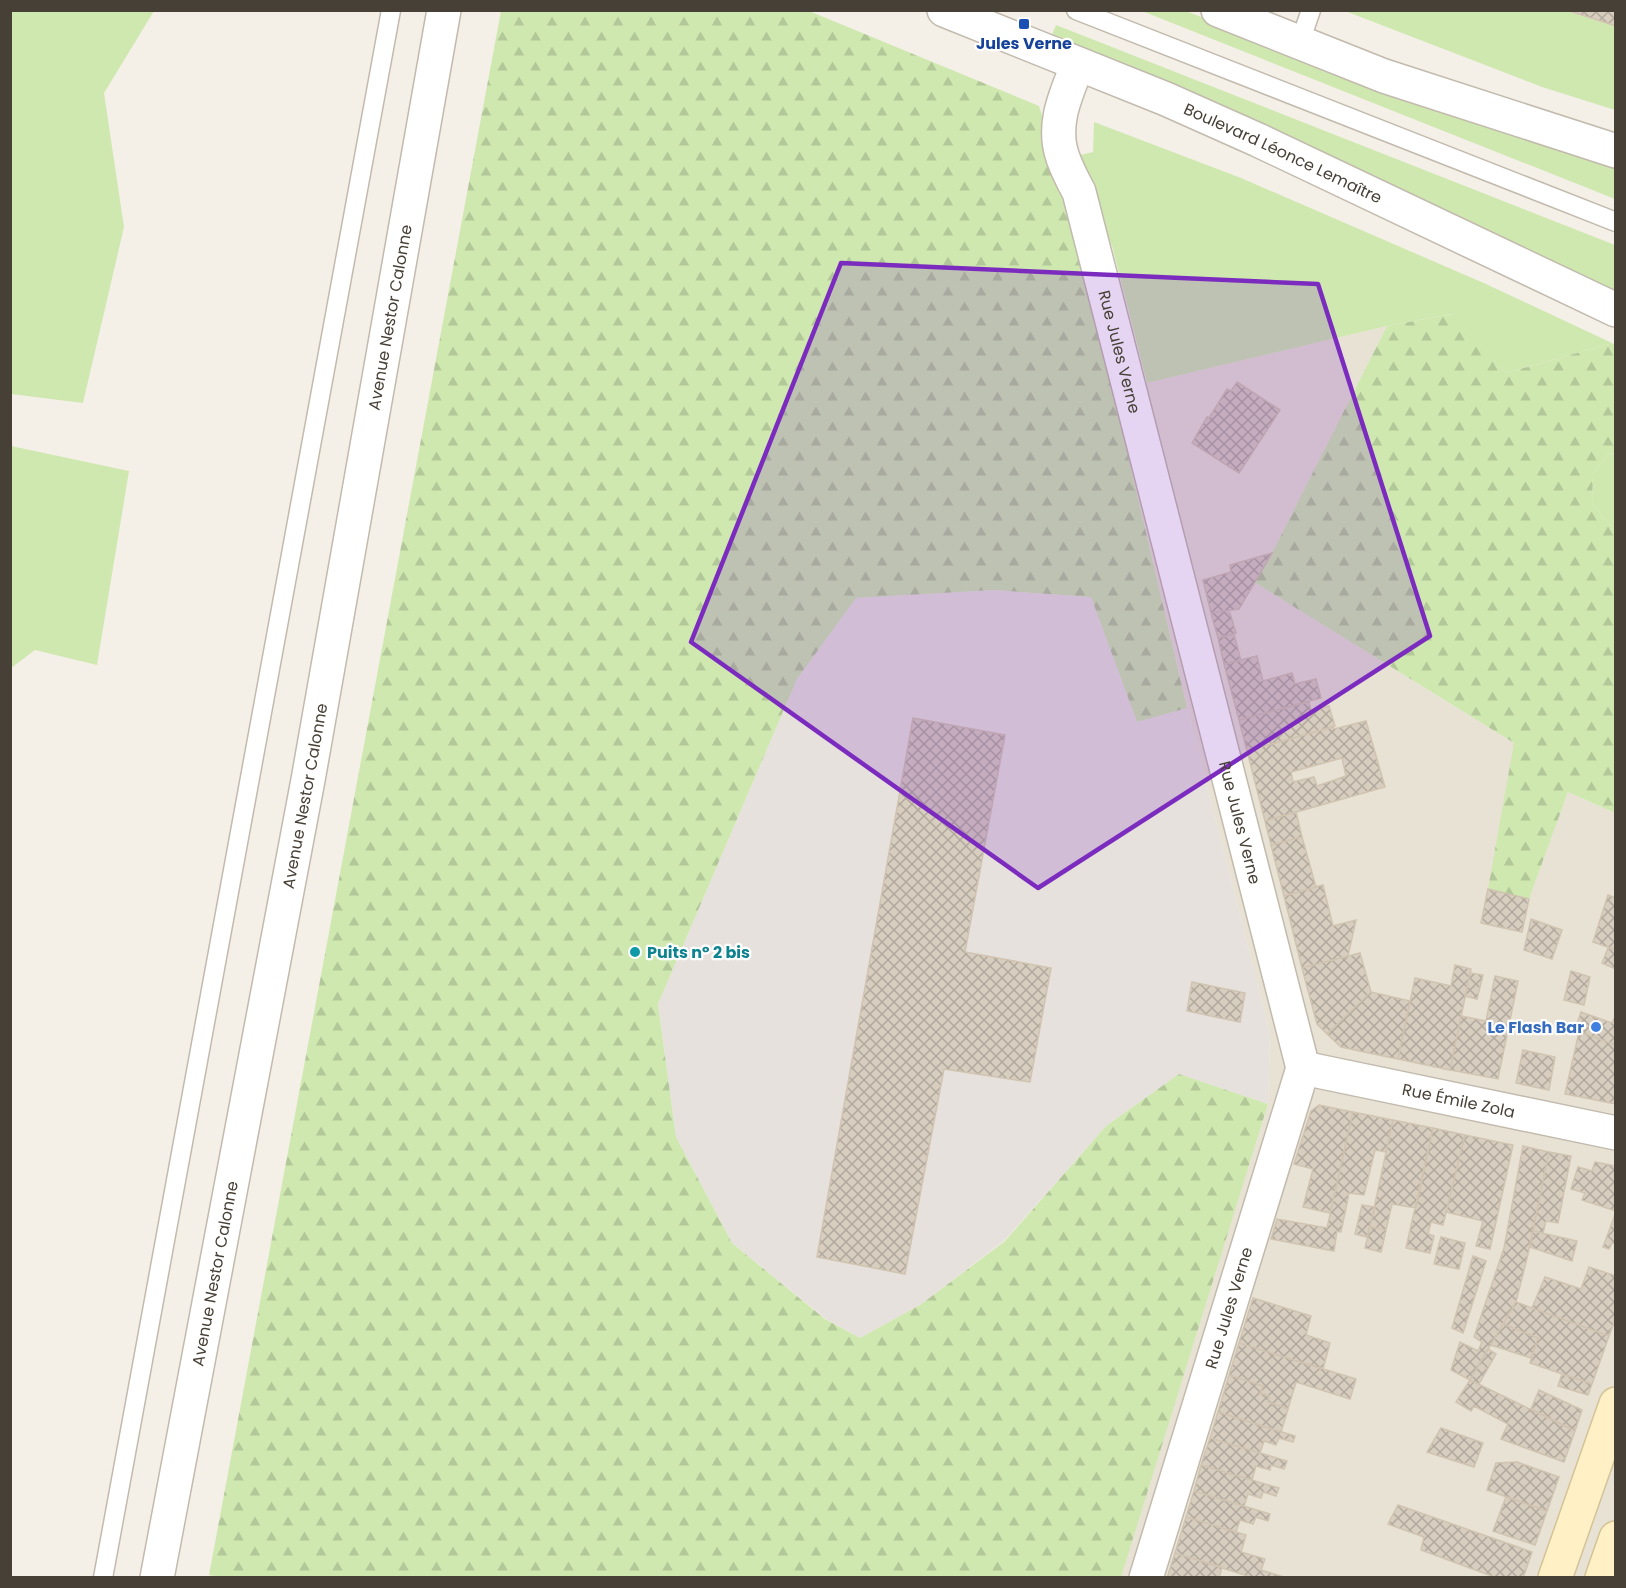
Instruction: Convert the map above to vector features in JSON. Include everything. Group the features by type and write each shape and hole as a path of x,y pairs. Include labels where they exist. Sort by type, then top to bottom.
{"main road":[{"path":"1555,1578 1616,1404"},
{"path":"1602,1578 1616,1538"}],"street":[{"name":"Avenue Nestor Calonne","path":"157,1578 308,780 444,10"},
{"name":"Boulevard Léonce Lemaître","path":"944,10 1166,99 1258,140 1616,310"},
{"path":"1218,10 1384,76 1616,151"},
{"name":"Rue Jules Verne","path":"1078,64 1059,116 1062,157 1079,192 1303,1068 1146,1578"},
{"name":"Rue Émile Zola","path":"1303,1068 1616,1133"}],"lane":[{"path":"103,1578 391,10"},
{"path":"1076,10 1616,222"},
{"path":"1300,42 1311,10"}],"highlighted area":[{"path":"841,263 1318,284 1430,636 1038,888 691,642"}],"shaded area":[{"path":"1387,326 1272,553 1254,582 1514,743 1529,898 1568,792 1615,813 1615,1577 1120,1577 1268,1104 1270,1033 1187,708 1113,391"},
{"path":"993,590 1091,597 1137,722 1187,708 1270,1033 1268,1104 1179,1074 1106,1126 1005,1240 920,1305 860,1338 826,1319 732,1243 676,1137 658,1004 797,679 856,598"}],"green space":[{"path":"11,10 154,11 104,93 124,227 83,403 11,394"},
{"path":"501,11 809,11 1039,106 1052,147 1113,391 1187,708 1137,722 1091,597 993,590 856,598 797,679 658,1004 676,1137 732,1243 825,1319 860,1338 920,1305 1005,1241 1106,1126 1179,1074 1268,1104 1121,1577 226,1578 209,1575"},
{"path":"1142,11 1186,11 1368,82 1615,160 1615,199"},
{"path":"1345,11 1566,11 1615,26 1615,110 1542,87"},
{"path":"1056,25 1615,245 1615,295 1049,42"},
{"path":"1094,122 1241,178 1486,284 1612,343 1506,373 1451,314 1387,326 1147,383 1112,246 1072,157 1093,152"},
{"path":"1452,314 1506,373 1612,343 1615,345 1615,453 1608,454 1593,474 1592,504 1615,531 1615,813 1568,792 1529,899 1488,889 1514,743 1254,582 1272,553 1387,326"},
{"path":"11,446 129,471 97,665 35,650 11,668"},
{"path":"1615,453 1615,531 1592,504 1593,474 1608,454"}],"building":[{"path":"1566,10 1616,10 1616,26"},
{"path":"1237,382 1280,410 1239,473 1192,443 1227,389 1231,391"},
{"path":"1272,553 1239,609 1211,613 1203,580 1231,572 1230,565"},
{"path":"1229,610 1236,633 1218,638 1211,613"},
{"path":"1234,634 1241,661 1224,664 1218,638"},
{"path":"1257,656 1263,681 1292,673 1295,684 1316,679 1321,698 1239,720 1224,664"},
{"path":"1309,702 1311,711 1329,706 1335,726 1247,751 1239,720"},
{"path":"913,718 1005,735 965,952 1051,968 1030,1082 944,1069 905,1274 817,1257"},
{"path":"1366,721 1385,787 1265,821 1247,751 1333,727 1334,729","holes":["1342,758 1346,776 1317,786 1314,777 1293,782 1291,772"]},
{"path":"1296,812 1302,837 1271,845 1265,821"},
{"path":"1302,837 1316,887 1284,896 1271,845"},
{"path":"1323,885 1333,926 1356,920 1348,956 1302,968 1284,896"},
{"path":"1488,889 1529,899 1522,932 1481,923"},
{"path":"1608,895 1616,898 1616,950 1593,942"},
{"path":"1531,919 1562,930 1552,959 1524,950"},
{"path":"1608,948 1616,950 1616,969 1602,963"},
{"path":"1360,953 1371,992 1327,1034 1317,1024 1302,968"},
{"path":"1455,965 1471,969 1450,1070 1398,1059 1415,978 1451,986"},
{"path":"1571,971 1590,977 1584,1005 1564,1000"},
{"path":"1470,973 1483,975 1477,999 1465,996"},
{"path":"1495,976 1518,981 1498,1079 1450,1070 1461,1016 1486,1021"},
{"path":"1192,982 1245,993 1240,1022 1187,1011"},
{"path":"1371,992 1410,1001 1398,1059 1341,1047 1327,1034"},
{"name":"Le Flash Bar","path":"1581,1012 1612,1023 1616,1015 1616,1045 1575,1030"},
{"path":"1579,1032 1616,1045 1616,1104 1565,1094"},
{"path":"1523,1050 1555,1057 1549,1090 1516,1083"},
{"path":"1319,1105 1353,1112 1330,1213 1303,1207 1313,1169 1294,1164 1311,1111"},
{"path":"1353,1112 1393,1120 1386,1152 1375,1150 1364,1195 1349,1193 1341,1232 1337,1231 1334,1251 1271,1239 1277,1219 1327,1228"},
{"path":"1393,1120 1433,1128 1416,1208 1392,1204 1386,1230 1370,1227"},
{"path":"1433,1128 1465,1135 1443,1225 1431,1222 1428,1234 1434,1236 1430,1253 1406,1248"},
{"path":"1465,1135 1513,1145 1490,1249 1476,1246 1483,1221 1446,1212"},
{"path":"1523,1146 1549,1152 1528,1254 1516,1302 1470,1380 1451,1370 1460,1342 1478,1351 1482,1342 1474,1337 1504,1248"},
{"path":"1549,1152 1571,1156 1558,1223 1546,1221 1543,1233 1533,1231"},
{"path":"1595,1162 1616,1166 1616,1211 1582,1200 1585,1193 1571,1189 1578,1167 1592,1171"},
{"path":"1362,1205 1375,1207 1367,1237 1355,1234"},
{"path":"1616,1212 1616,1244 1612,1243 1609,1249 1603,1247"},
{"path":"1370,1227 1386,1230 1381,1252 1365,1248"},
{"path":"1533,1231 1577,1241 1572,1261 1530,1247"},
{"path":"1441,1237 1465,1243 1459,1269 1434,1264"},
{"path":"1473,1256 1486,1261 1463,1333 1452,1328"},
{"path":"1589,1267 1616,1276 1616,1317 1609,1336 1532,1308 1545,1277 1581,1289"},
{"path":"1253,1298 1311,1316 1306,1335 1330,1343 1323,1369 1239,1343"},
{"path":"1516,1302 1609,1336 1592,1384 1530,1363 1538,1338 1503,1324"},
{"path":"1503,1324 1538,1338 1531,1358 1491,1345"},
{"path":"1239,1343 1356,1379 1350,1399 1296,1382 1288,1409 1268,1402 1269,1396 1260,1393 1263,1386 1229,1375"},
{"path":"1488,1349 1496,1354 1479,1384 1470,1380"},
{"path":"1562,1374 1592,1384 1588,1395 1558,1386"},
{"path":"1229,1375 1263,1386 1260,1393 1269,1396 1268,1402 1288,1409 1281,1432 1218,1412"},
{"path":"1470,1380 1575,1431 1564,1462 1501,1439 1508,1424 1474,1406 1471,1411 1456,1402"},
{"path":"1539,1390 1582,1410 1575,1431 1531,1409"},
{"path":"1218,1412 1295,1436 1293,1442 1279,1438 1276,1445 1264,1441 1260,1453 1210,1438"},
{"path":"1441,1428 1483,1443 1474,1467 1427,1452"},
{"path":"1210,1438 1287,1461 1284,1469 1271,1465 1270,1470 1256,1466 1252,1480 1201,1465"},
{"path":"1517,1462 1559,1477 1547,1511 1487,1490 1496,1463"},
{"path":"1201,1465 1279,1488 1276,1496 1263,1492 1261,1498 1248,1494 1244,1506 1194,1491"},
{"path":"1194,1491 1270,1514 1268,1521 1256,1517 1253,1524 1240,1520 1236,1532 1186,1517"},
{"path":"1506,1497 1547,1511 1535,1545 1493,1531"},
{"path":"1398,1505 1532,1552 1523,1578 1497,1578 1421,1550 1424,1537 1388,1524"},
{"path":"1186,1517 1246,1535 1241,1552 1265,1559 1261,1570 1287,1578 1254,1578 1175,1553"},
{"path":"1175,1553 1222,1567 1219,1578 1167,1578"}],"place":[{"name":"Jules Verne","path":"1024,24"},
{"name":"Puits n° 2 bis","path":"635,952"},
{"name":"Le Flash Bar","path":"1596,1027"}]}
